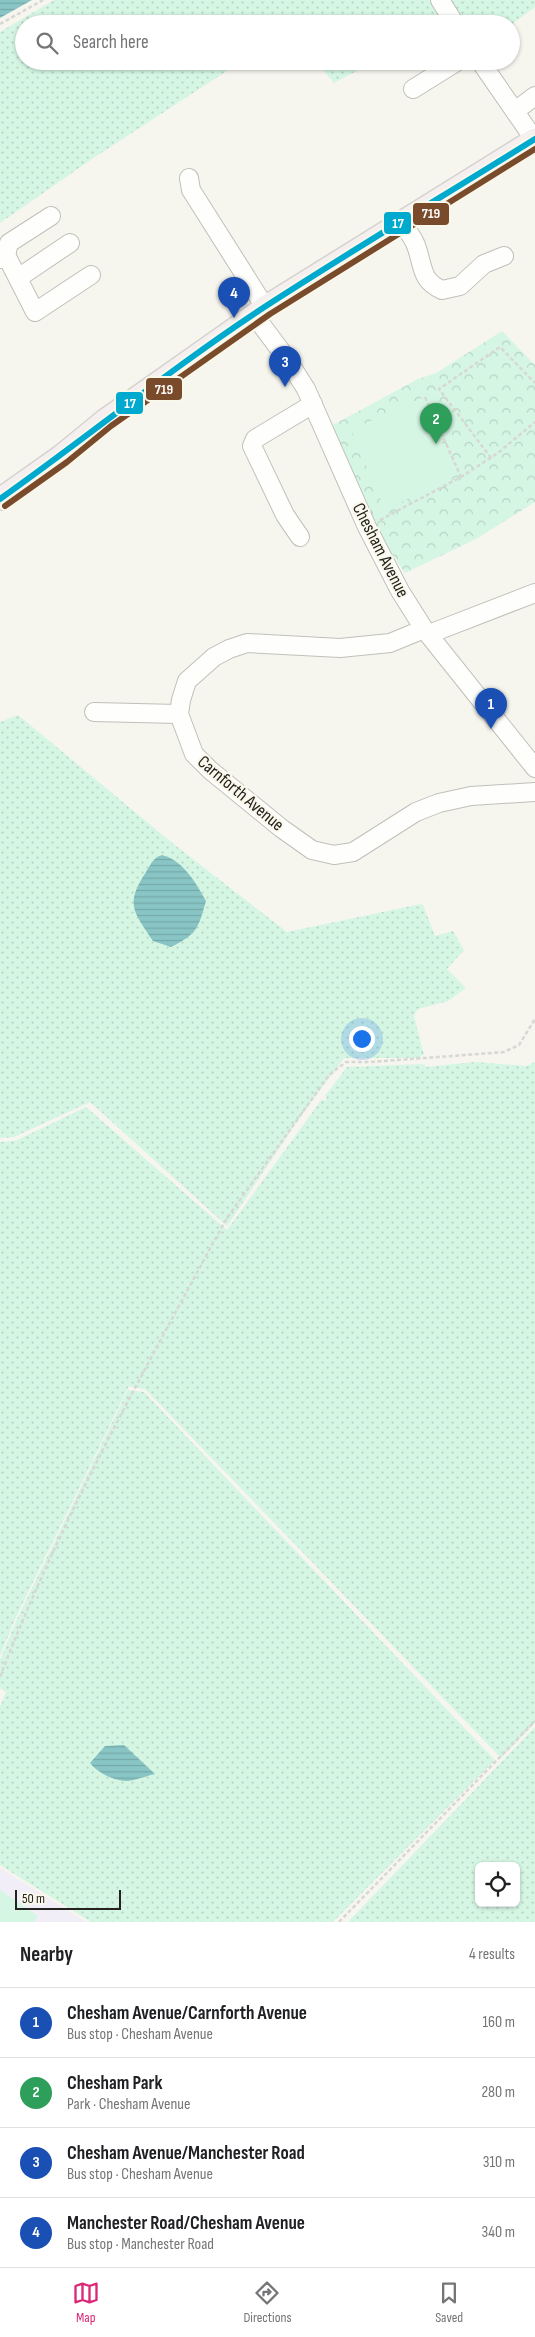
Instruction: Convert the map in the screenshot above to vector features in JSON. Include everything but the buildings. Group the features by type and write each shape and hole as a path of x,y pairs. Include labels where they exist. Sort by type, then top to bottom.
{"main road":[{"path":"0,499 62,455 106,420 259,311 533,144"}],"street":[{"path":"440,0 449,15"},
{"path":"413,89 444,70"},
{"path":"486,70 515,111 533,144"},
{"path":"515,111 535,96"},
{"name":"Chesham Avenue","path":"189,178 191,190 313,404 367,527 400,591 427,632 535,768"},
{"path":"51,216 9,243 3,257 18,278 35,312 91,276"},
{"path":"402,223 414,241 423,272 433,286 442,290 460,286 475,261 504,256"},
{"path":"18,278 70,243"},
{"path":"300,537 285,515 252,446 255,439 313,404"},
{"path":"94,712 179,714 187,681 214,657 229,649 247,643 340,648 390,643 427,632 535,593"},
{"name":"Carnforth Avenue","path":"179,714 194,754 210,770 312,850 334,855 353,852 416,812 439,803 472,796 535,792"}],"path":[{"path":"16,15 43,0"},
{"path":"0,24 15,16"},
{"path":"491,458 439,389 500,347 535,383"},
{"path":"425,397 461,477"},
{"path":"367,527 461,477 491,458 535,422"},
{"path":"0,1677 21,1622 46,1568 138,1382 204,1260 227,1218 329,1075 346,1062 372,1062 504,1052 519,1046 535,1019"},
{"path":"339,1922 535,1721"}],"shaded area":[{"path":"0,1868 86,1922 0,1922"}],"green space":[{"path":"54,0 431,0 441,15 29,15"},
{"path":"449,0 535,0 535,7 520,18 520,15 456,15"},
{"path":"15,23 15,70 228,70 92,159 0,223 0,32"},
{"path":"323,70 358,70 334,83"},
{"path":"502,331 535,365 535,502 476,539 405,573 375,528 331,426 418,379 436,373"},
{"path":"422,398 456,475 385,510 351,430"},
{"path":"18,715 171,842 287,932 421,904 435,936 453,931 464,950 447,969 466,988 448,1001 418,1009 414,1016 424,1055 421,1055 421,1058 344,1058 303,1113 227,1226 90,1102 14,1137 0,1138 0,722"},
{"path":"475,1062 527,1066 535,1062 535,1723 501,1758 145,1389 129,1386 15,1619 0,1656 0,1142 15,1141 86,1107 227,1230 322,1099 325,1101 327,1098 325,1096 347,1067 425,1064 425,1067"},
{"path":"128,1390 144,1392 495,1760 333,1922 91,1922 0,1865 0,1707 6,1692 0,1688 0,1660 17,1619"},
{"path":"535,1727 535,1922 348,1922"},
{"path":"0,1890 38,1916 34,1922 0,1922"}],"water":[{"path":"0,0 32,0 0,18"},
{"path":"162,855 183,867 206,901 195,930 171,947 153,941 136,914 134,907 135,892 139,883 156,858"},
{"path":"124,1745 155,1774 128,1781 117,1780 97,1770 90,1763 105,1746"}],"transit line":[{"name":"17","path":"0,499 165,377 266,306 535,139"},
{"name":"719","path":"5,506 67,462 111,426 270,314 535,149"}],"place":[{"name":"Manchester Road/Chesham Avenue","path":"234,318"},
{"name":"Chesham Avenue/Manchester Road","path":"285,387"},
{"name":"Chesham Park","path":"436,444"},
{"name":"Chesham Avenue/Carnforth Avenue","path":"491,729"}]}
